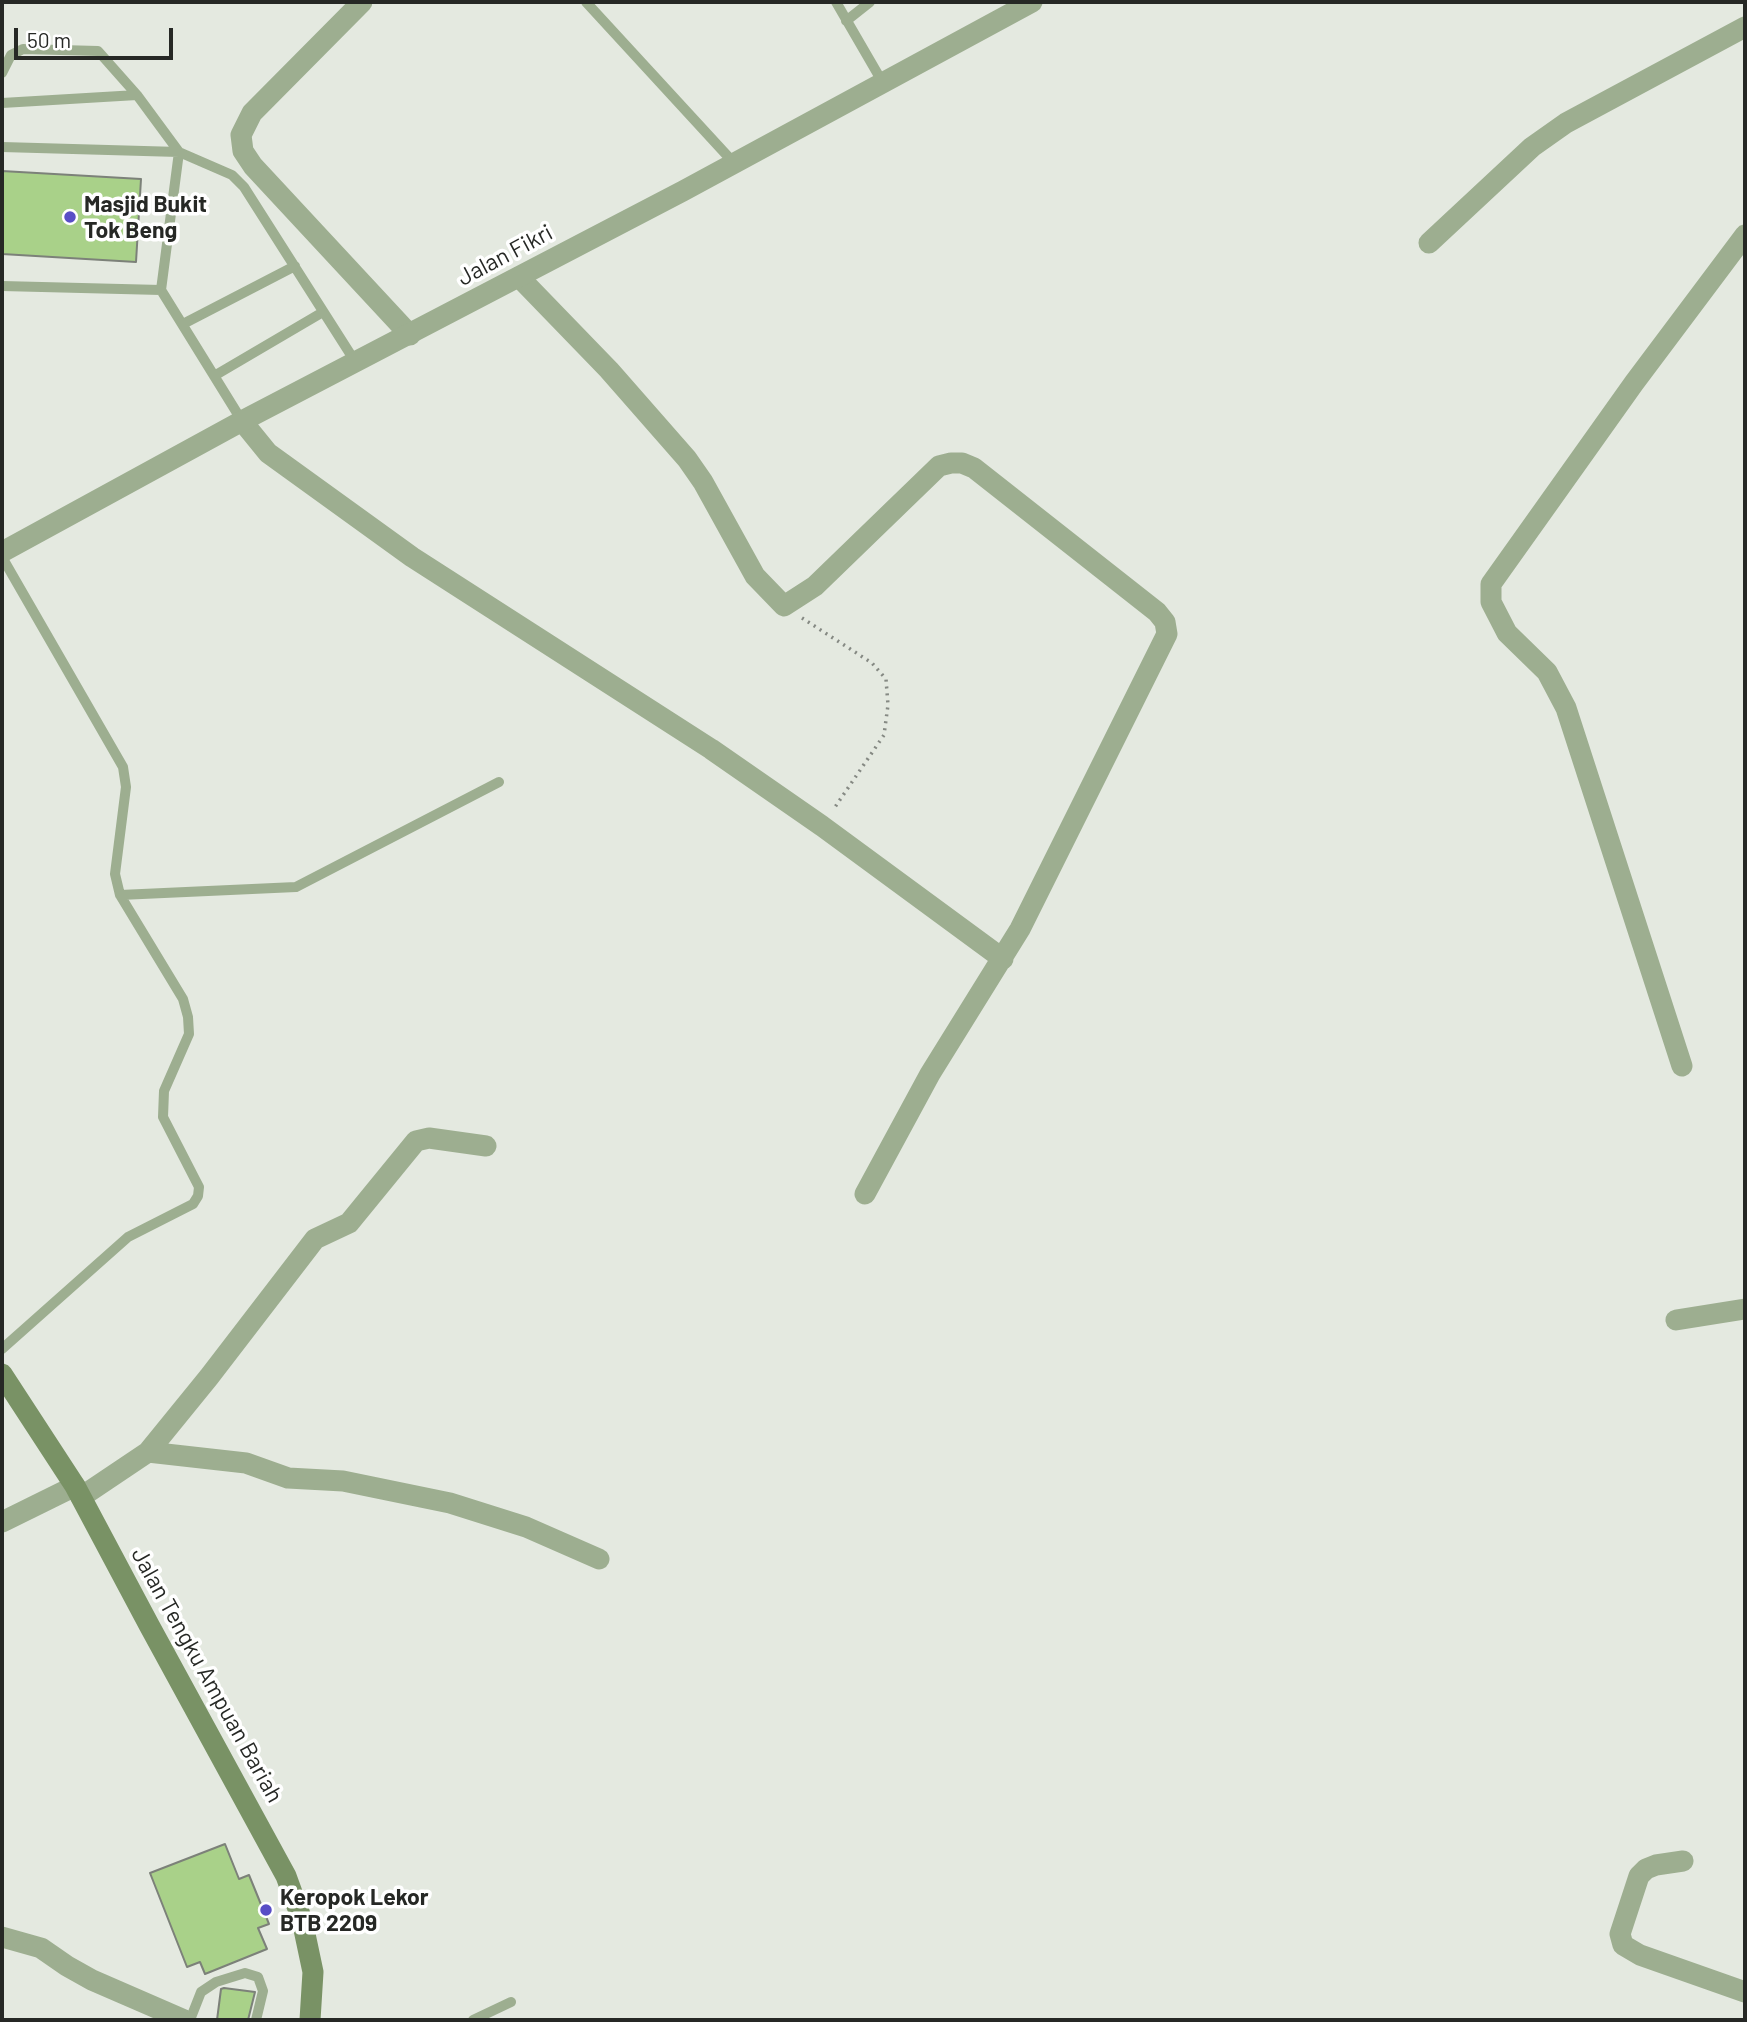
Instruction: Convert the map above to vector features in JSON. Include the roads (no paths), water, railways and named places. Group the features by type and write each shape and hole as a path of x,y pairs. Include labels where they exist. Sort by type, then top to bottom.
{"main road":[{"name":"Jalan Tengku Ampuan Bariah","path":"2,1374 78,1491 286,1876 302,1920 313,1972 310,2020"}],"street":[{"path":"362,2 252,113 241,135 243,150 254,166 410,335"},
{"name":"Jalan Fikri","path":"2,554 242,421 410,335 1032,2"},
{"path":"1429,243 1532,147 1566,123 1745,27"},
{"path":"1682,1066 1566,708 1547,672 1507,632 1491,603 1491,584 1634,383 1745,236"},
{"path":"519,277 609,370 687,459 703,482 755,576 784,606 815,586 940,466 962,463 974,468 1157,612 1166,622 1167,634 1003,959 930,1074 865,1194"},
{"path":"242,421 268,453 412,557 630,695 822,826 1003,959"},
{"path":"2,1522 78,1491 149,1452 315,1239 349,1223 416,1141 429,1138 486,1146"},
{"path":"1676,1320 1745,1308"},
{"path":"149,1452 246,1463 288,1478 343,1481 450,1503 526,1527 599,1559"},
{"path":"1683,1861 1656,1865 1639,1876 1620,1934 1623,1945 1640,1955 1745,1992"},
{"path":"2,1937 41,1948 92,1980 184,2020"}],"lane":[{"path":"586,2 734,163"},
{"path":"835,2 883,83"},
{"path":"846,21 870,2"},
{"path":"2,73 11,55 23,49 98,51 137,95 178,152 162,290 242,421"},
{"path":"2,103 137,95"},
{"path":"2,147 178,152 232,176 244,187 356,363"},
{"path":"183,324 295,267"},
{"path":"2,286 162,290"},
{"path":"214,376 323,312"},
{"path":"2,554 123,767 126,788 115,874 120,895 183,999 188,1017 189,1034 164,1091 163,1117 200,1187 193,1204 128,1237 2,1349"},
{"path":"120,895 296,887 499,782"},
{"path":"190,2020 201,1992 216,1982 245,1973 258,1977 263,1991 256,2020"},
{"path":"473,2020 511,2002"}],"place":[{"name":"Masjid Bukit Tok Beng","path":"70,217"},
{"name":"Keropok Lekor BTB 2209","path":"266,1910"}]}
